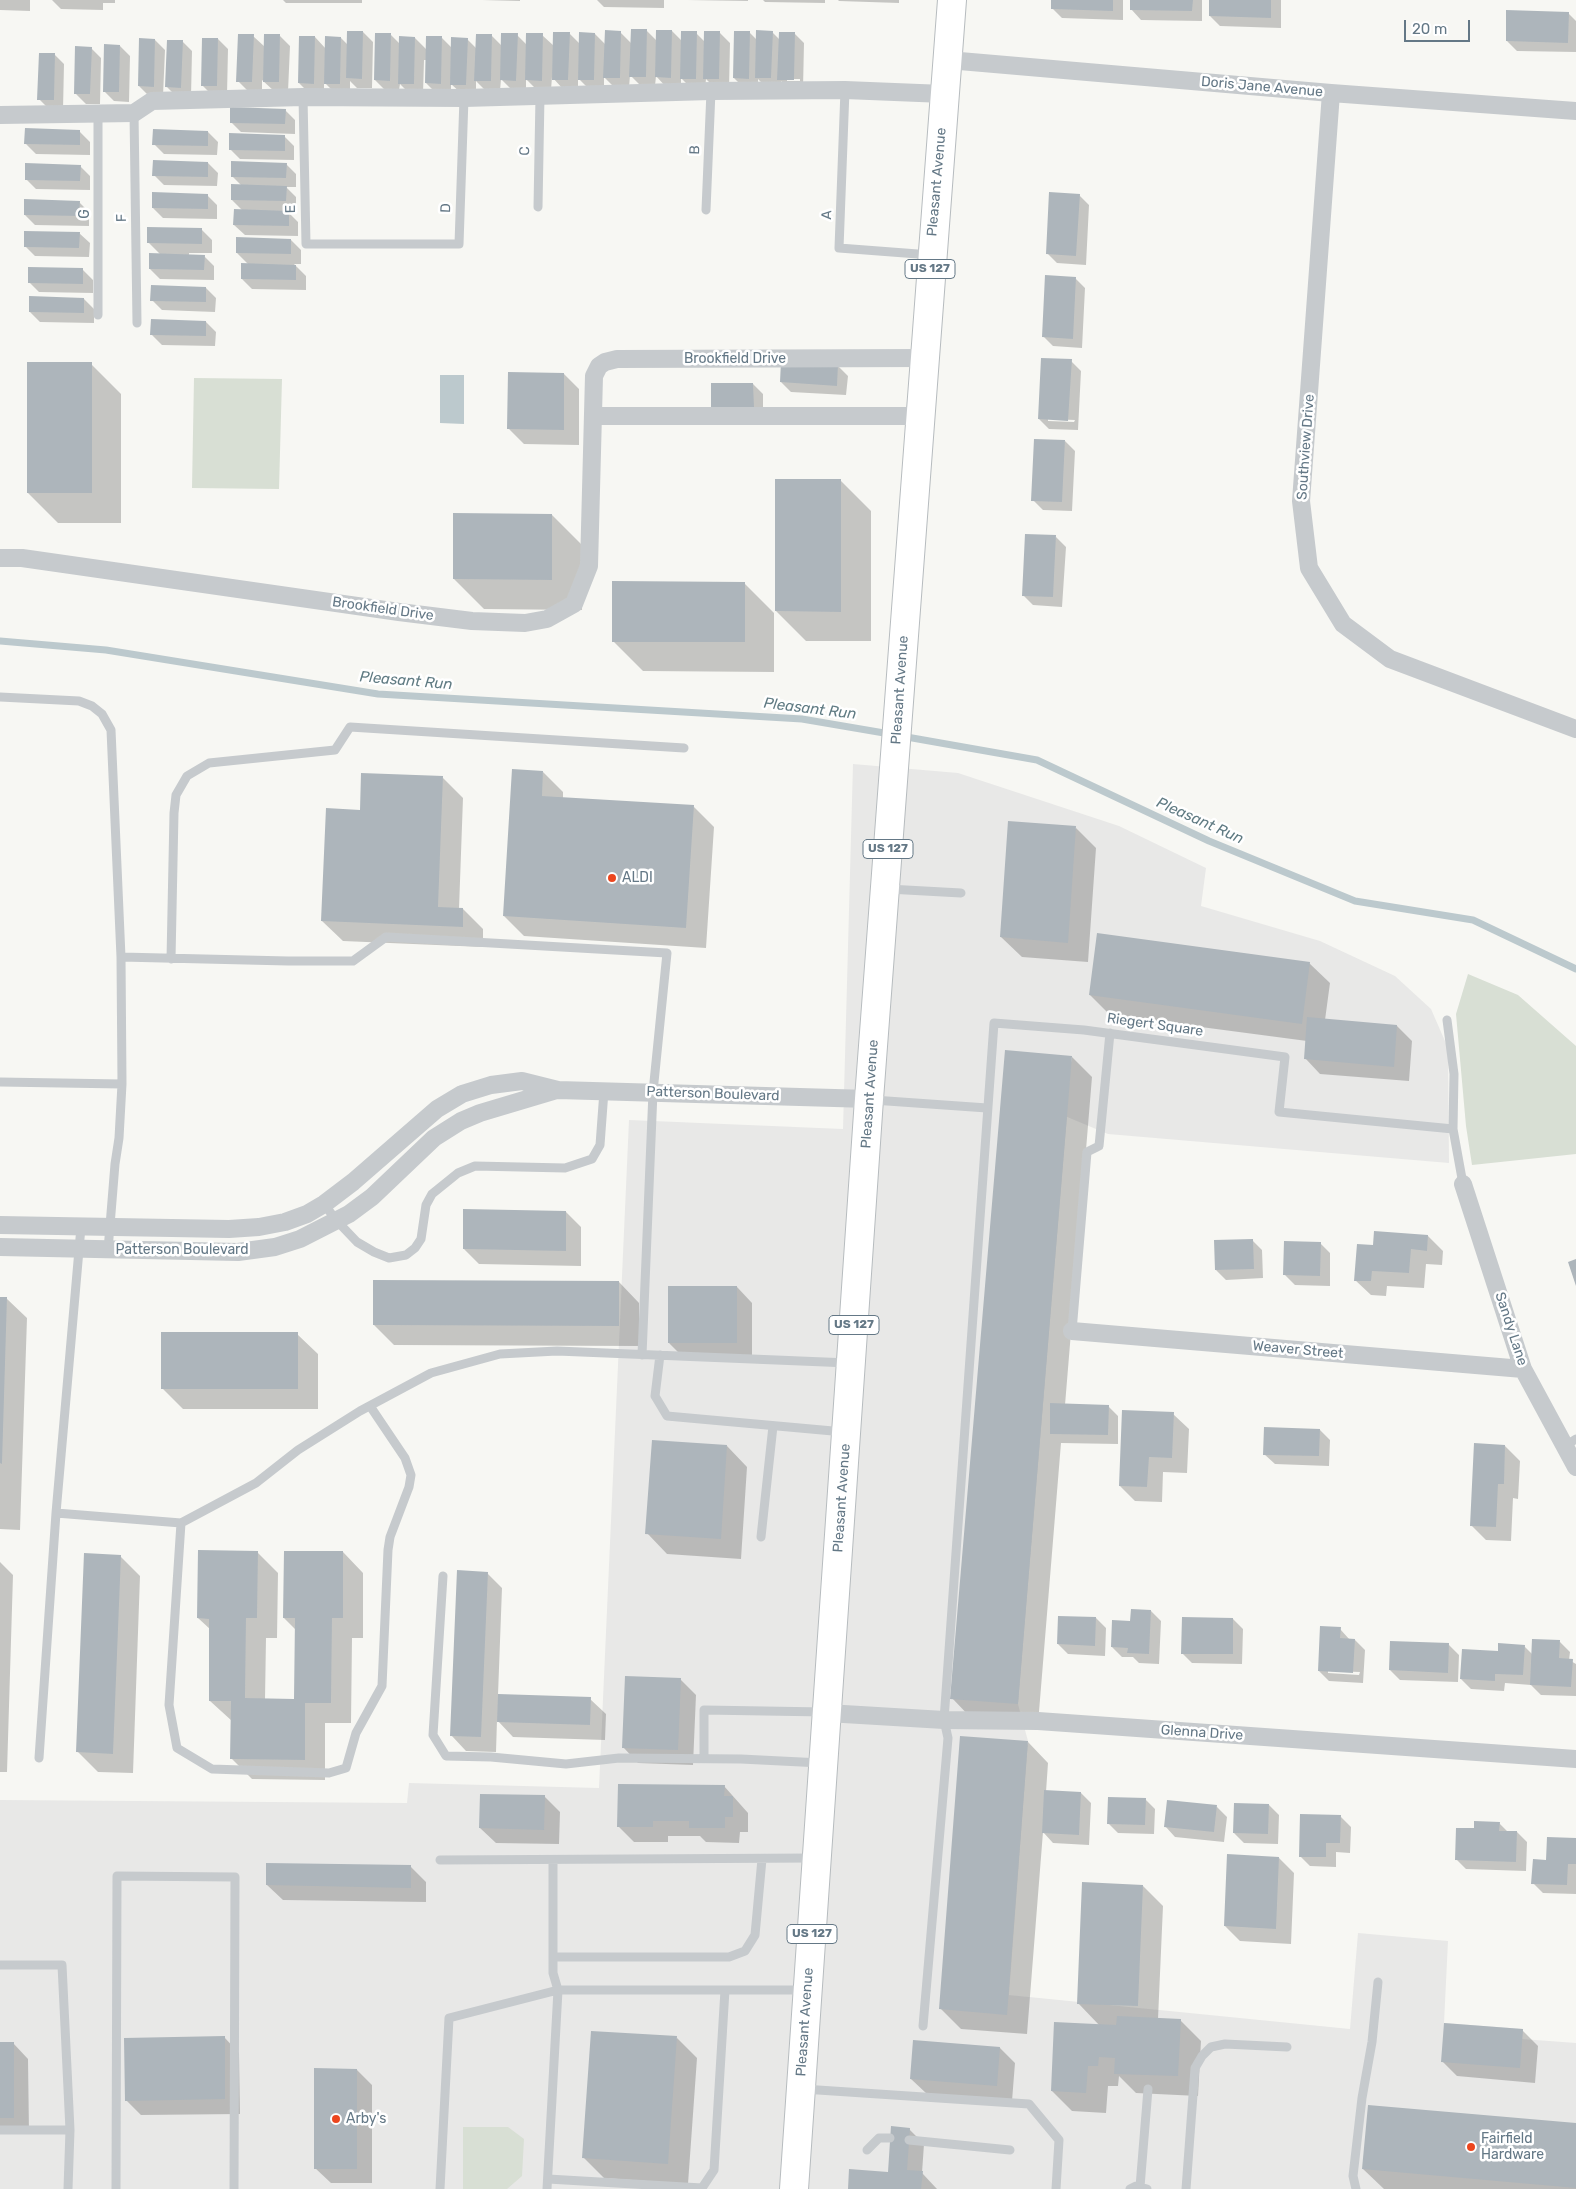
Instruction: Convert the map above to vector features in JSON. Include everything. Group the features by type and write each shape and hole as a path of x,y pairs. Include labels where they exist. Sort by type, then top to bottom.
{"main road":[{"name":"Pleasant Avenue","path":"794,2189 869,1100 931,255 952,0"}],"street":[{"name":"Doris Jane Avenue","path":"948,60 1331,93 1576,111"},
{"path":"0,115 134,113 152,101 303,97 464,98 711,91 845,90 944,94"},
{"name":"Southview Drive","path":"1331,93 1301,501 1309,568 1343,624 1390,659 1576,730"},
{"name":"Brookfield Drive","path":"0,558 22,558 472,621 525,623 547,619 574,604 589,566 594,376 599,366 605,362 617,359 924,358"},
{"path":"594,416 919,416"},
{"name":"Patterson Boulevard","path":"0,1225 229,1229 259,1227 285,1222 306,1214 324,1204 437,1110 462,1094 490,1085 522,1081 558,1090 869,1100"},
{"name":"Patterson Boulevard","path":"0,1247 238,1252 276,1247 300,1239 336,1220 372,1197 434,1138 461,1121 480,1113 558,1090"},
{"name":"Sandy Lane","path":"1463,1184 1523,1369 1570,1443 1576,1467"},
{"name":"Weaver Street","path":"1072,1330 1523,1369"},
{"name":"Glenna Drive","path":"827,1712 944,1720 1038,1721 1576,1759"}],"lane":[{"name":"A","path":"845,90 840,248 931,255"},
{"name":"B","path":"706,210 711,91"},
{"name":"C","path":"538,207 540,96"},
{"name":"E","path":"303,97 306,244 382,244"},
{"name":"D","path":"382,244 459,244 464,98"},
{"name":"F","path":"134,113 137,323"},
{"name":"G","path":"98,114 98,315"},
{"path":"0,697 80,701 92,706 102,714 111,730 120,957 122,1084 119,1138 114,1164 108,1250"},
{"path":"171,959 176,795 187,776 208,763 335,750 350,728 684,748"},
{"path":"885,889 961,893"},
{"path":"120,957 353,961 386,937 667,953 653,1092 642,1355"},
{"path":"1447,1020 1454,1074 1453,1130 1463,1184"},
{"name":"Riegert Square","path":"987,1108 994,1023 1110,1033 1285,1056 1279,1112 1453,1130"},
{"path":"1072,1330 1087,1152 1098,1146 1110,1033"},
{"path":"0,1082 122,1084"},
{"path":"324,1204 357,1242 389,1258 406,1255 415,1248 421,1239 426,1205 432,1194 458,1173 475,1166 565,1168 592,1159 600,1145 604,1091"},
{"path":"869,1100 987,1108 944,1720 948,1738 923,2026"},
{"path":"39,1758 56,1513 81,1227"},
{"path":"56,1513 181,1523 256,1483 298,1450 370,1406 431,1373 500,1354 557,1351 852,1364"},
{"path":"660,1355 655,1396 667,1416 847,1432"},
{"path":"181,1523 169,1705 177,1748 212,1769 329,1773 346,1768 356,1733 382,1686 388,1550 390,1537 410,1488 411,1475 405,1458 370,1406"},
{"path":"761,1537 773,1426"},
{"path":"443,1576 433,1735 446,1756 491,1757 566,1764 619,1758 704,1758 824,1764"},
{"path":"704,1758 704,1710 827,1712"},
{"path":"440,1860 817,1858"},
{"path":"553,1957 729,1957 745,1951 755,1935 762,1859"},
{"path":"547,2189 558,1990 553,1973 553,1860"},
{"path":"116,2189 117,1876 235,1877 234,2189"},
{"path":"0,1965 62,1965 70,2130 68,2189"},
{"path":"1356,2189 1354,2176 1362,2098 1372,2042 1378,1982"},
{"path":"440,2189 449,2018 558,1990 808,1990"},
{"path":"548,2179 702,2188 714,2170 725,1990"},
{"path":"1186,2189 1195,2068 1202,2056 1211,2047 1225,2044 1286,2047"},
{"path":"801,2088 1029,2104 1059,2140 1056,2189"},
{"path":"1130,2189 1144,2188 1148,2089"},
{"path":"0,2130 70,2130"},
{"path":"866,2150 879,2138 890,2138"},
{"path":"909,2140 1010,2150"}],"shaded area":[{"path":"440,375 464,375 464,424 440,423"},
{"path":"194,378 282,379 279,489 192,488"},
{"path":"853,764 958,773 1119,826 1206,868 1201,906 1320,941 1395,976 1431,1009 1448,1048 1449,1163 1108,1134 1067,1117 1018,1704 1028,1741 1009,1995 1350,2029 1358,1933 1448,1941 1444,2023 1523,2029 1522,2039 1576,2043 1576,2189 0,2189 0,1800 407,1803 409,1783 599,1788 629,1120 843,1129"},
{"path":"1468,974 1518,995 1576,1046 1576,1154 1472,1165 1466,1126 1456,1014"},
{"path":"463,2127 508,2127 524,2139 522,2176 507,2189 463,2189"}],"building":[{"path":"1051,0 1113,0 1113,11 1051,9"},
{"path":"1130,0 1193,0 1192,11 1130,10"},
{"path":"1209,0 1271,0 1271,18 1209,16"},
{"path":"1506,10 1569,12 1568,43 1506,41"},
{"path":"631,29 647,29 646,77 629,77"},
{"path":"605,30 621,31 620,78 603,78"},
{"path":"656,30 672,30 671,78 655,77"},
{"path":"756,30 773,31 771,78 755,78"},
{"path":"347,31 363,31 362,79 346,78"},
{"path":"681,31 697,31 696,79 680,79"},
{"path":"704,31 720,31 719,79 703,79"},
{"path":"734,31 750,31 749,79 733,78"},
{"path":"553,32 570,32 568,80 552,80"},
{"path":"579,32 595,33 594,80 578,80"},
{"path":"779,32 795,32 794,80 777,80"},
{"path":"375,33 391,33 390,81 374,80"},
{"path":"501,33 518,33 516,81 500,80"},
{"path":"526,33 543,33 542,81 525,80"},
{"path":"238,34 254,34 252,82 236,82"},
{"path":"264,34 280,34 279,82 263,82"},
{"path":"476,34 492,34 491,81 474,81"},
{"path":"299,36 315,36 314,84 298,83"},
{"path":"325,36 341,37 340,84 324,84"},
{"path":"399,36 415,37 414,84 398,84"},
{"path":"426,36 442,36 441,84 425,83"},
{"path":"451,37 468,38 466,85 450,85"},
{"path":"139,38 155,39 154,87 138,86"},
{"path":"202,38 218,38 217,86 201,86"},
{"path":"167,40 183,40 181,88 165,87"},
{"path":"104,44 120,45 119,92 103,92"},
{"path":"75,46 92,47 90,94 74,94"},
{"path":"39,53 55,53 54,100 37,100"},
{"path":"230,107 286,109 285,124 230,123"},
{"path":"25,128 80,130 80,145 24,144"},
{"path":"153,129 208,131 208,146 152,145"},
{"path":"229,133 285,135 285,151 229,150"},
{"path":"153,160 208,162 208,177 152,176"},
{"path":"231,161 287,163 286,178 231,177"},
{"path":"25,163 81,165 80,181 25,180"},
{"path":"231,184 287,186 286,201 231,200"},
{"path":"152,192 208,194 208,209 152,208"},
{"path":"1049,192 1080,194 1076,256 1046,254"},
{"path":"24,199 80,201 79,216 24,215"},
{"path":"234,209 289,211 289,226 233,225"},
{"path":"147,227 202,228 202,244 147,243"},
{"path":"24,231 80,232 79,248 24,247"},
{"path":"236,237 291,239 291,254 236,253"},
{"path":"149,253 205,255 204,270 149,269"},
{"path":"241,263 296,265 296,280 241,279"},
{"path":"28,267 83,268 83,284 28,283"},
{"path":"1045,275 1076,277 1073,339 1042,337"},
{"path":"151,285 206,287 206,302 150,301"},
{"path":"29,296 84,298 84,313 29,312"},
{"path":"151,319 206,321 206,336 150,335"},
{"path":"1041,358 1072,359 1068,421 1038,419"},
{"path":"781,361 838,365 837,386 780,382"},
{"path":"27,362 92,362 92,493 27,493"},
{"path":"508,372 564,373 564,430 507,429"},
{"path":"711,383 753,383 754,407 711,407"},
{"path":"1034,439 1065,440 1062,502 1031,501"},
{"path":"775,479 841,479 841,612 775,611"},
{"path":"453,513 552,514 552,580 453,579"},
{"path":"1025,534 1056,535 1053,597 1022,596"},
{"path":"612,581 745,582 745,642 612,642"},
{"path":"512,769 543,771 542,796 694,805 686,928 503,916"},
{"path":"361,773 443,776 438,907 463,908 463,927 321,921 326,808 360,810"},
{"path":"1008,821 1076,826 1068,943 1000,937"},
{"path":"1097,933 1310,962 1302,1024 1089,995"},
{"path":"1307,1017 1397,1025 1394,1067 1304,1059"},
{"path":"1005,1050 1072,1056 1018,1704 950,1699"},
{"path":"463,1209 566,1211 566,1251 463,1249"},
{"path":"1374,1231 1428,1235 1427,1251 1411,1249 1409,1273 1372,1271 1371,1281 1354,1281 1357,1244 1373,1245"},
{"path":"1253,1239 1254,1269 1215,1270 1214,1240"},
{"path":"1284,1241 1321,1242 1320,1276 1283,1275"},
{"path":"1576,1259 1576,1286 1568,1262"},
{"path":"373,1280 619,1281 619,1326 373,1325"},
{"path":"668,1286 737,1286 737,1343 668,1343"},
{"path":"0,1297 7,1297 2,1464 0,1463"},
{"path":"161,1332 298,1332 298,1389 161,1389"},
{"path":"1050,1403 1109,1405 1108,1435 1050,1434"},
{"path":"1122,1410 1174,1412 1172,1458 1149,1457 1147,1487 1119,1486"},
{"path":"1264,1427 1320,1429 1319,1456 1263,1455"},
{"path":"652,1440 727,1445 721,1539 645,1534"},
{"path":"1474,1443 1505,1445 1504,1484 1498,1484 1496,1527 1470,1526"},
{"path":"198,1550 258,1551 257,1618 246,1618 245,1698 294,1699 295,1618 283,1618 284,1551 343,1551 343,1618 332,1618 331,1703 305,1703 305,1760 230,1759 231,1701 209,1701 209,1619 197,1618"},
{"path":"84,1553 121,1555 113,1754 76,1752"},
{"path":"457,1570 488,1572 481,1737 450,1736"},
{"path":"1131,1609 1151,1610 1149,1654 1127,1653 1128,1648 1111,1647 1112,1620 1130,1621"},
{"path":"1058,1616 1096,1617 1095,1646 1057,1644"},
{"path":"1182,1617 1233,1618 1233,1654 1181,1654"},
{"path":"1320,1626 1341,1627 1340,1638 1355,1639 1353,1673 1318,1671"},
{"path":"1532,1639 1560,1640 1559,1658 1573,1659 1571,1687 1530,1685"},
{"path":"1390,1641 1449,1643 1448,1673 1389,1670"},
{"path":"1498,1643 1525,1645 1523,1675 1495,1674 1495,1681 1460,1679 1462,1649 1498,1651"},
{"path":"625,1676 681,1678 678,1750 622,1748"},
{"path":"498,1694 591,1697 590,1725 497,1722"},
{"path":"960,1736 1028,1741 1007,2015 939,2009"},
{"path":"618,1784 725,1785 724,1796 733,1796 733,1817 725,1817 725,1828 689,1828 689,1821 653,1821 653,1827 617,1827"},
{"path":"1044,1790 1081,1792 1079,1835 1042,1833"},
{"path":"480,1794 545,1795 544,1830 479,1828"},
{"path":"1108,1797 1146,1798 1145,1825 1107,1824"},
{"path":"1167,1800 1217,1805 1214,1832 1164,1827"},
{"path":"1234,1803 1269,1804 1268,1834 1233,1833"},
{"path":"1300,1814 1341,1815 1340,1843 1326,1843 1326,1857 1299,1857"},
{"path":"1474,1821 1500,1822 1499,1831 1517,1831 1516,1862 1455,1860 1456,1828 1474,1828"},
{"path":"1547,1837 1576,1838 1576,1864 1568,1864 1567,1885 1531,1884 1533,1859 1546,1860"},
{"path":"1227,1854 1279,1857 1276,1929 1224,1926"},
{"path":"266,1863 411,1865 411,1888 266,1885"},
{"path":"1082,1882 1143,1885 1138,2006 1077,2004"},
{"path":"1117,2016 1181,2019 1178,2076 1114,2074 1115,2058 1099,2057 1098,2066 1088,2066 1086,2093 1051,2091 1054,2022 1116,2025"},
{"path":"1444,2023 1523,2029 1520,2068 1441,2062"},
{"path":"591,2031 677,2036 668,2164 582,2158"},
{"path":"225,2036 225,2099 125,2101 124,2038"},
{"path":"913,2040 1000,2047 997,2086 910,2079"},
{"path":"0,2042 14,2042 14,2118 0,2118"},
{"name":"Arby's","path":"314,2068 357,2069 357,2169 314,2169"},
{"path":"1368,2105 1576,2123 1576,2188 1362,2169"},
{"path":"891,2126 910,2128 907,2170 923,2171 921,2189 848,2189 849,2169 888,2172"}],"waterway":[{"name":"Pleasant Run","path":"0,641 106,650 378,694 802,719 890,734"},
{"name":"Pleasant Run","path":"901,736 1037,760 1209,841 1355,901 1473,920 1576,969"}],"place":[{"name":"ALDI","path":"612,878"},
{"name":"Arby's","path":"336,2119"},
{"name":"Fairfield Hardware","path":"1471,2147"}]}
